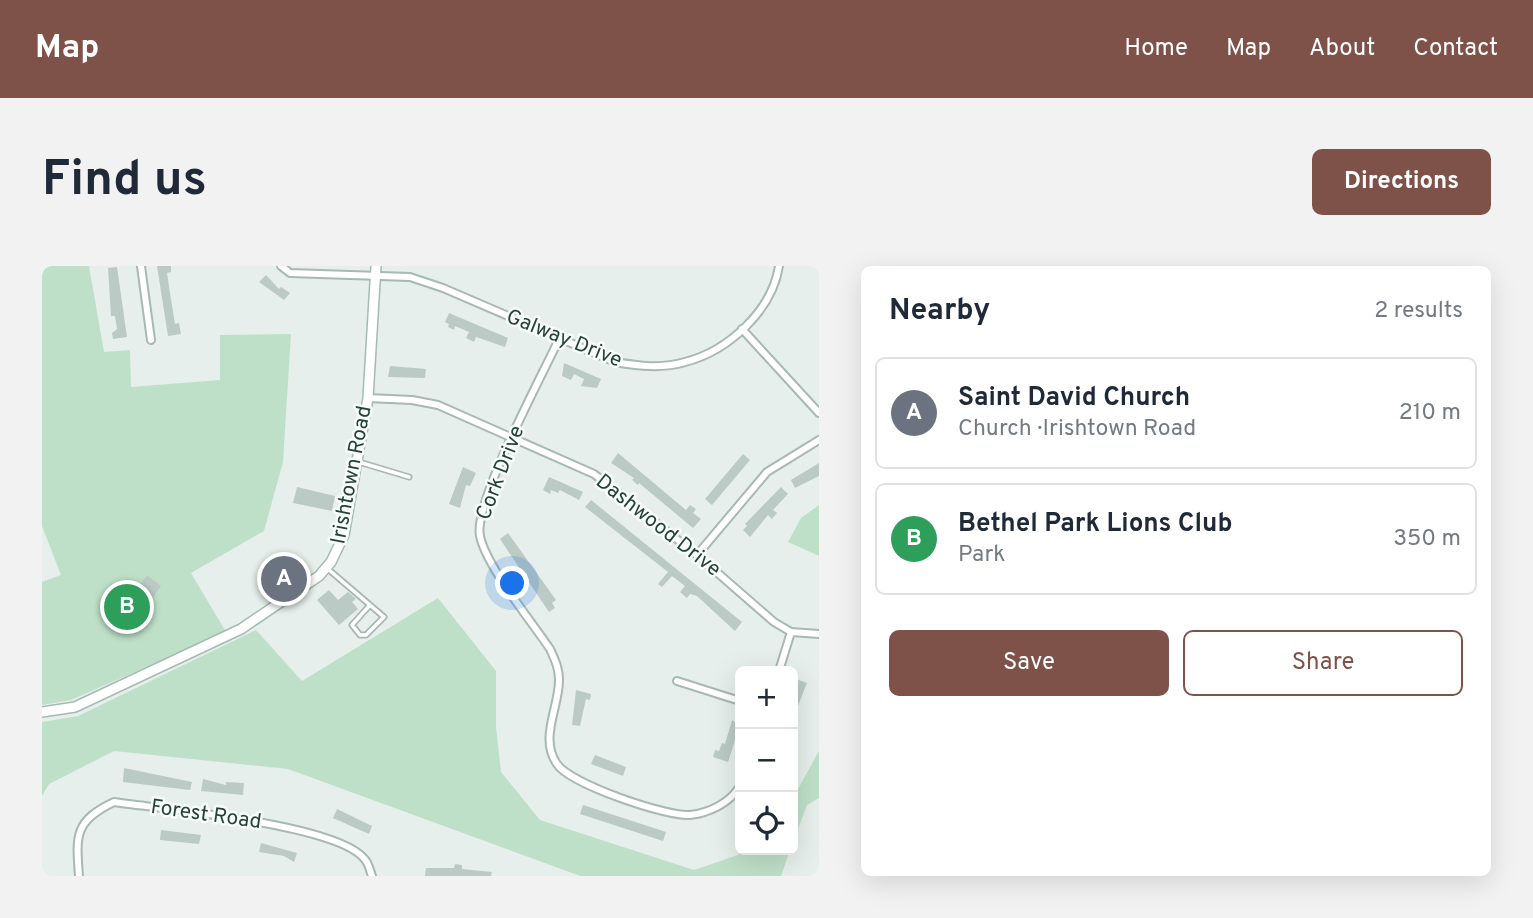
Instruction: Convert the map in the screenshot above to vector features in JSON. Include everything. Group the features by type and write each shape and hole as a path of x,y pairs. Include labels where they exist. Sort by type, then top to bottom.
{"street":[{"path":"141,266 151,340"},
{"name":"Galway Drive","path":"281,266 290,273 376,271 410,277 443,288 615,362 640,367 666,366 707,354 743,329 770,295 779,266"},
{"path":"303,266 308,273"},
{"name":"Irishtown Road","path":"42,712 75,707 241,629 326,568 338,551 344,535 368,398 376,271"},
{"path":"743,329 819,413"},
{"name":"Cork Drive","path":"559,340 513,438 479,520 479,536 486,553 550,649 558,666 559,683 549,731 550,748 556,764 581,784 670,813 688,815 721,804 735,791"},
{"name":"Dashwood Drive","path":"368,398 412,400 438,405 594,474 697,555 774,622 791,632"},
{"path":"697,555 767,472 819,440"},
{"path":"781,666 791,632 819,634"},
{"path":"677,681 735,699"},
{"name":"Forest Road","path":"79,876 76,839 82,824 95,811 114,802 291,826 351,849 366,860 372,876"}],"lane":[{"path":"357,461 409,477"},
{"path":"326,568 370,605 384,617 366,635 360,635 352,625 370,605"}],"green space":[{"path":"42,266 89,266 104,352 130,350 131,387 220,380 220,335 291,334 283,462 264,531 191,573 226,632 71,700 42,705 42,582 61,575 42,526"},
{"path":"819,505 819,556 788,542 801,518"},
{"path":"438,598 496,671 496,727 501,772 540,820 694,870 738,855 788,855 781,876 580,876 288,769 114,751 49,784 42,796 42,722 78,716 256,630 302,681"},
{"path":"819,751 819,798 807,805 798,829 798,789"}],"building":[{"path":"157,266 171,266 171,272 167,273 175,324 179,323 181,334 168,336"},
{"path":"117,267 127,337 113,339 112,333 117,329 115,316 111,316 108,268"},
{"path":"266,275 279,289 281,287 290,293 284,300 259,282"},
{"path":"449,313 508,338 505,347 476,337 474,342 466,338 469,332 455,326 454,330 448,327 449,324 445,322"},
{"path":"564,363 601,379 597,388 581,386 584,379 574,374 571,380 562,376"},
{"path":"390,366 426,369 425,378 388,377"},
{"path":"618,453 686,510 690,505 696,509 693,513 701,519 693,528 632,480 634,478 611,463"},
{"path":"743,454 750,460 712,505 705,499"},
{"path":"819,463 819,476 795,488 791,480"},
{"path":"463,467 476,473 470,486 466,485 460,508 449,504"},
{"path":"549,477 583,492 579,500 560,490 558,493 551,490 550,494 543,490"},
{"path":"297,487 335,496 332,511 293,503"},
{"path":"781,487 788,494 773,510 777,513 772,519 768,515 750,537 743,530 747,526 745,524"},
{"path":"591,500 742,622 735,631 697,596 690,594 687,598 680,592 685,586 672,576 662,587 658,584 668,572 585,507"},
{"path":"508,533 556,600 552,603 555,608 549,612 500,539"},
{"path":"147,575 161,586 151,600 137,589"},
{"path":"329,590 338,600 348,592 356,599 352,602 358,609 339,625 317,600"},
{"path":"798,680 807,683 798,706"},
{"path":"576,690 591,694 590,700 586,699 580,726 572,725"},
{"path":"732,720 735,722 735,740 728,762 713,757 715,750 719,751 722,743 725,744"},
{"path":"595,755 626,767 623,776 591,764"},
{"path":"124,768 192,782 190,790 123,782"},
{"path":"203,779 226,785 226,782 244,783 243,795 201,791"},
{"path":"583,805 666,832 663,841 580,814"},
{"path":"337,809 372,826 369,834 333,818"},
{"path":"161,830 201,835 199,844 160,840"},
{"path":"261,843 297,853 294,862 284,856 259,852"},
{"path":"455,864 462,865 462,869 492,872 491,876 425,876 426,868 454,868"}],"place":[{"name":"Saint David Church","path":"284,579"},
{"name":"Bethel Park Lions Club","path":"127,607"}]}
